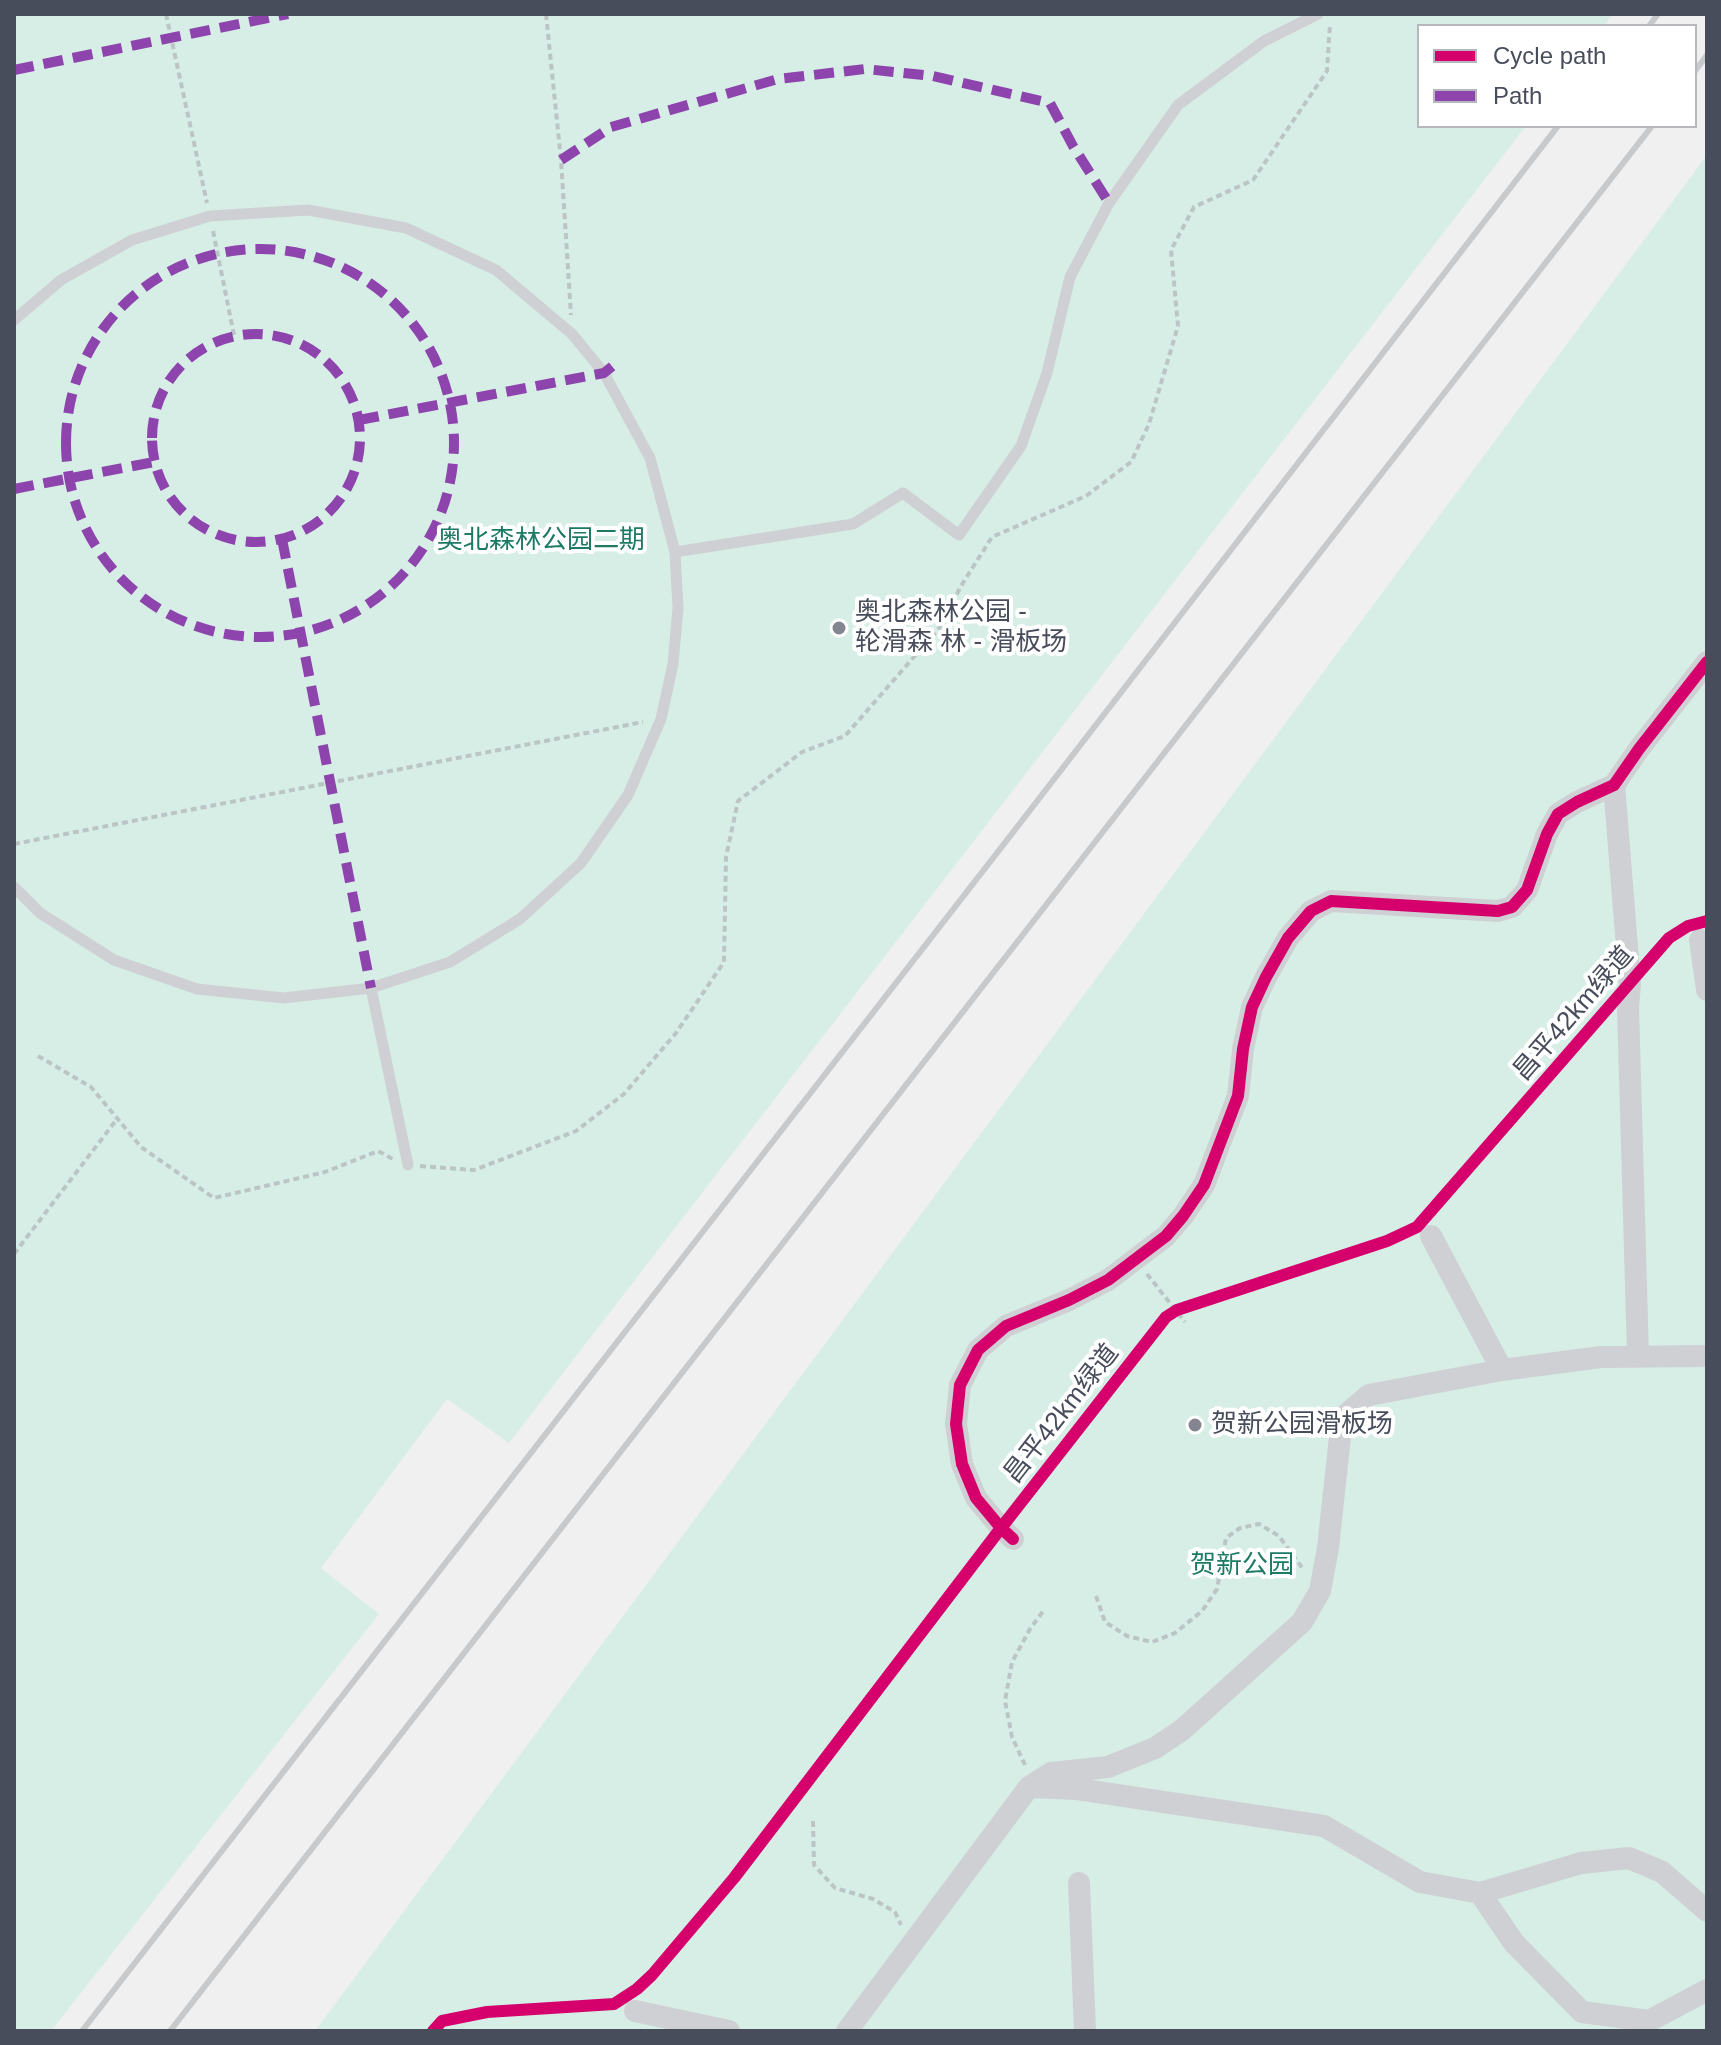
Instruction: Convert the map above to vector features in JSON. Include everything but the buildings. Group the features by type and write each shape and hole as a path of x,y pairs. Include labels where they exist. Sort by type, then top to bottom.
{"street":[{"path":"1013,1539 976,1498 962,1464 956,1424 960,1385 978,1350 1006,1326 1108,1280 1166,1236 1183,1216 1204,1185 1238,1096 1252,1007 1288,938 1311,911 1331,901 1498,911 1512,907 1527,890 1547,834 1558,814 1614,785 1707,662"},
{"path":"1614,785 1630,984 1628,1007 1638,1356"},
{"path":"1700,940 1707,990"},
{"path":"1431,1236 1502,1370"},
{"path":"847,2031 1029,1787 1051,1773 1108,1767 1155,1748 1182,1730 1302,1622 1320,1591 1328,1548 1342,1418 1369,1395 1502,1370 1601,1357 1707,1356"},
{"path":"1029,1787 1077,1789 1324,1826 1420,1882 1480,1893 1581,1863 1629,1858 1662,1872 1707,1911"},
{"path":"1079,1883 1085,2031"},
{"path":"1480,1893 1514,1943 1582,2012 1649,2021 1707,1990"},
{"path":"635,2011 729,2031"}],"lane":[{"path":"675,552 853,524 903,493 959,535 1021,446 1047,373 1070,277 1109,203 1178,105 1264,41 1318,14"},
{"path":"14,320 61,280 132,240 210,216 308,210 406,228 496,270 572,334 604,373 650,458 675,552 678,608 673,664 661,719 628,795 581,863 520,919 450,962 371,988 284,998 197,989 114,960 40,913 14,887"},
{"path":"371,988 408,1165"}],"path":[{"path":"166,14 234,335"},
{"path":"546,14 561,160 572,334"},
{"path":"38,1056 91,1087 141,1147 214,1198 325,1172 378,1151 408,1165 474,1170 576,1131 624,1094 676,1033 724,962 726,857 738,801 802,752 845,736 940,627 992,537 1086,496 1131,462 1149,424 1178,326 1171,250 1194,207 1253,180 1327,71 1330,14"},
{"path":"14,844 661,719"},
{"path":"14,1254 117,1119"},
{"path":"1135,1260 1172,1313 1185,1322"},
{"path":"1172,1313 1192,1305"},
{"path":"1096,1596 1105,1622 1127,1636 1152,1642 1175,1633 1202,1611 1217,1589 1226,1538 1240,1528 1259,1524 1279,1536 1320,1591"},
{"path":"1029,1787 1030,1775 1012,1737 1005,1701 1012,1662 1044,1610"},
{"path":"813,1821 814,1865 835,1888 873,1899 895,1912 910,1946"}],"green space":[{"name":"奥北森林公园二期","path":"14,14 1613,14 1606,24 1417,24 1417,128 1524,128 509,1443 447,1399 321,1568 379,1614 51,2031 14,2031"},
{"name":"贺新公园","path":"1707,155 1707,2031 315,2031"}],"railway":[{"path":"1650,24 1658,14"},
{"path":"1697,68 1707,55"},
{"path":"82,2031 1556,128"},
{"path":"170,2031 1650,128"}],"marked path":[{"path":"14,70 288,14"},
{"path":"561,160 611,127 778,79 865,69 933,76 1050,103 1109,203"},
{"path":"260,249 298,253 334,264 368,282 397,306 421,335 439,369 450,405 454,443 450,481 439,517 421,551 397,580 368,604 334,622 298,633 260,637 222,633 186,622 152,604 123,580 99,551 81,517 70,481 66,443 70,405 81,369 99,335 123,306 152,282 186,264 222,253 260,249"},
{"path":"256,334 296,342 329,365 352,398 360,438 352,478 329,511 296,534 256,542 216,534 183,511 160,478 152,438 160,398 183,365 216,342 256,334"},
{"path":"359,420 604,373 615,364"},
{"path":"14,489 154,462"},
{"path":"282,539 371,988"}],"cycle path":[{"path":"1013,1539 976,1498 962,1464 956,1424 960,1385 978,1350 1006,1326 1108,1280 1166,1236 1183,1216 1204,1185 1238,1096 1252,1007 1288,938 1311,911 1331,901 1498,911 1512,907 1527,890 1547,834 1558,814 1614,785 1707,662"},
{"name":"昌平42km绿道","path":"433,2031 442,2021 487,2012 614,2004 637,1989 734,1878 1166,1317 1177,1310 1387,1241 1417,1227 1669,938 1688,926 1707,921"}],"place":[{"name":"奥北森林公园 - 轮滑森 林 - 滑板场","path":"839,628"},
{"name":"贺新公园滑板场","path":"1195,1425"}]}
